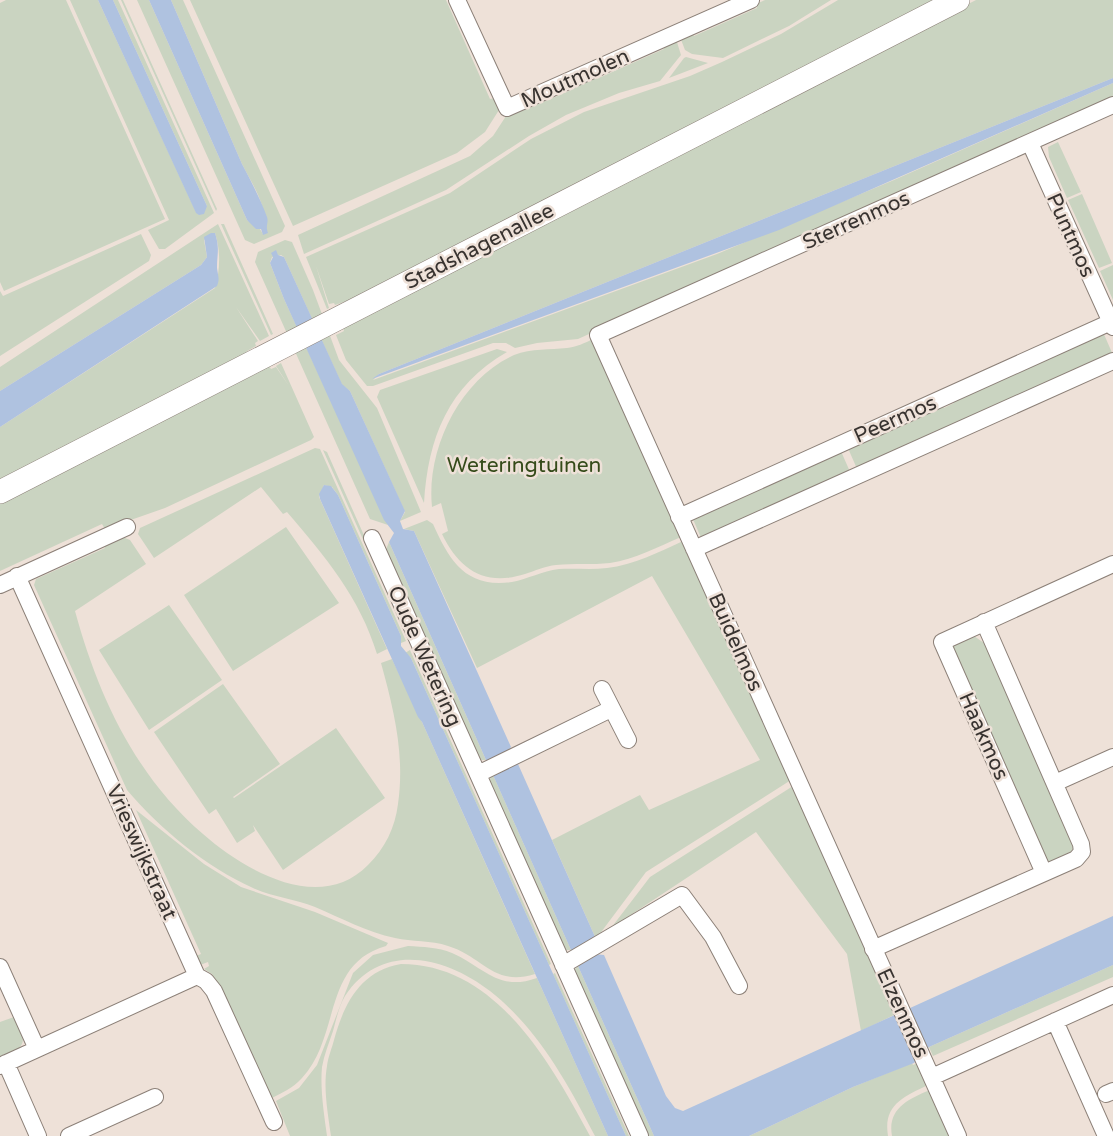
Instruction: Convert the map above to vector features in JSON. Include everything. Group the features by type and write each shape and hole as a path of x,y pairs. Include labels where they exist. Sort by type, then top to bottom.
{"main road":[{"name":"Stadshagenallee","path":"0,492 958,0"}],"street":[{"name":"Moutmolen","path":"457,0 507,108 751,0"},
{"name":"Sterrenmos","path":"598,335 1113,105"},
{"name":"Puntmos","path":"1030,143 1112,325"},
{"name":"Peermos","path":"679,517 1112,325"},
{"name":"Buidelmos","path":"598,335 873,949"},
{"name":"Peermos","path":"694,549 1113,361"},
{"path":"0,585 127,527"},
{"name":"Oude Wetering","path":"372,538 485,771 562,965 640,1136"},
{"name":"Haakmos","path":"1044,873 942,642 1113,564"},
{"name":"Vrieswijkstraat","path":"18,576 197,976 215,991 274,1122"},
{"path":"873,949 1076,859 1082,852 1081,844 984,622"},
{"path":"602,689 628,740"},
{"path":"485,771 611,709"},
{"path":"1055,783 1113,757"},
{"path":"562,965 682,895 713,937 739,986"},
{"name":"Elzenmos","path":"873,949 958,1136"},
{"path":"0,967 37,1049"},
{"path":"38,1136 3,1065 197,976"},
{"name":"Elzenmos","path":"932,1077 1113,995"},
{"path":"1055,1021 1106,1136"},
{"path":"69,1136 155,1097"}],"green space":[{"path":"6,0 66,0 165,219 4,291 0,282 0,3"},
{"path":"70,0 98,0 196,212 207,206 113,0 118,0 214,213 165,249 159,249 148,230 169,220"},
{"path":"121,0 123,0 216,211"},
{"path":"137,0 149,0 247,220 263,234 263,207 171,0 183,0 285,226 282,232 254,244 245,240"},
{"path":"190,0 446,0 490,99 495,98 499,110 485,132 457,153 293,226"},
{"path":"765,0 831,0 789,26 723,58 692,54 685,50 680,37 691,32 694,36 757,8 756,4"},
{"path":"838,0 937,0 353,299 335,305 329,304 316,266 329,308 327,309 306,257 450,193 531,139 584,112 690,76 722,62 781,34"},
{"path":"976,0 1113,0 1113,78 379,374 373,380 717,254 894,180 1113,83 1113,98 578,339 515,348 506,343 493,343 373,386 367,386 346,360 336,335 355,319"},
{"path":"676,39 681,55 660,81 619,93 566,115 446,190 304,254 298,235 470,156 493,136 508,113 519,107 522,111 571,90 570,85 598,73 601,77 664,49 662,45"},
{"path":"684,58 708,63 669,78"},
{"path":"1058,142 1081,192 1067,198 1049,157 1048,147"},
{"path":"1082,194 1112,263 1099,268 1068,200"},
{"path":"218,224 269,336 260,341 236,307 258,341 245,355 0,480 0,427 215,288 219,261 215,233 204,240 207,257 201,265 0,391 0,367"},
{"path":"221,224 224,224 273,334 271,335"},
{"path":"141,234 151,255 149,261 0,356 0,291 3,296"},
{"path":"285,240 292,242 339,360 377,408 421,512 400,521 405,512 350,391 342,385 284,257 272,257 270,263 284,299 388,525 370,519 255,262 258,252"},
{"path":"1113,265 1113,300 1100,271"},
{"path":"1103,332 1113,355 858,471 847,446 942,404 944,408 954,403 952,399"},
{"name":"Weteringtuinen","path":"593,339 681,537 637,556 610,563 552,566 497,578 475,572 456,557 442,534 448,531 441,503 432,507 435,462 450,418 478,381 495,366 514,355 580,345"},
{"path":"497,349 507,352 470,381 445,416 430,457 424,503 377,397 380,390"},
{"path":"281,363 314,437 311,440 165,508 105,529 102,524 0,571 0,501 269,366 271,369 276,367 289,386 276,366"},
{"path":"315,448 320,449 406,641 401,643 401,636 338,495 332,487 324,485 319,497 387,649 377,654 361,614 340,578 287,512 283,514 261,487 154,558 138,534 140,528"},
{"path":"840,449 851,474 702,540 692,517"},
{"path":"323,450 327,452 410,639 408,640"},
{"path":"427,520 433,524 446,549 461,569 482,581 496,583 512,582 559,569 595,569 627,564 683,541 791,780 646,872 596,939 552,840 640,795 649,810 760,760 652,576 477,668 414,531 404,529"},
{"path":"286,527 339,603 233,671 184,595"},
{"path":"120,536 130,540 146,564 75,611 95,673 122,732 139,760 179,811 220,848 261,873 283,882 328,886 349,879 368,865 379,852 392,829 397,813 400,786 399,750 394,715 381,663 392,659 535,974 509,977 499,974 448,946 385,935 307,904 253,888 201,858 169,833 140,805 127,790 34,585 36,579 105,548 104,543"},
{"path":"389,542 486,760 478,760 385,552"},
{"path":"169,605 222,680 149,730 99,650"},
{"path":"974,636 984,643 1075,844 1071,855 1051,862 1045,860 951,650 955,643"},
{"path":"415,648 555,962 553,963 412,649"},
{"path":"410,650 551,964 549,965 411,658 405,653"},
{"path":"223,684 280,764 234,798 336,728 385,798 283,870 253,825 255,831 237,843 216,809 209,814 154,732"},
{"path":"493,775 571,950 564,950 488,781"},
{"path":"793,786 896,1014 861,1031 847,954 756,832 611,928 650,877"},
{"path":"136,810 204,864 241,887 315,912 388,943 366,955 351,968 314,1061 299,1082 270,1099 218,985 212,974 204,969 209,966 208,962 200,965 196,956 201,954"},
{"path":"408,946 447,951 501,980 523,982 537,978 608,1136 595,1136 550,1058 523,1022 507,1006 490,991 453,969 414,960 395,961 377,967 360,979 345,996 322,1067 327,1136 290,1136 276,1101 299,1088 317,1065 353,973 373,955"},
{"path":"401,964 435,968 465,980 492,999 538,1049 590,1136 331,1136 326,1101 326,1074 343,1014 364,982 387,968"},
{"path":"1113,965 1113,977 933,1056 929,1047"},
{"path":"578,966 654,1136 647,1136 573,971"},
{"path":"555,973 629,1136 626,1136 553,974"},
{"path":"14,1017 22,1033 22,1043 16,1051 0,1059 0,1022"},
{"path":"918,1063 928,1085 903,1098 892,1109 887,1125 888,1136 749,1136 853,1087"},
{"path":"930,1090 950,1136 892,1136 891,1127 896,1112 907,1101"}],"water":[{"path":"98,0 113,0 207,206 204,214 196,213"},
{"path":"149,0 171,0 264,210 268,233 263,235 261,229 256,229 247,220"},
{"path":"1113,78 1113,83 779,230 372,379 379,374"},
{"path":"215,233 218,251 217,286 0,427 0,391 201,265 207,257 204,237"},
{"path":"276,250 278,255 284,257 342,384 350,391 405,511 400,521 403,529 414,531 511,747 505,755 508,764 518,764 596,939 594,954 604,955 666,1096 675,1108 683,1111 1113,916 1113,965 929,1047 914,1063 853,1087 749,1136 654,1136 578,966 583,959 580,951 571,950 493,775 494,760 486,760 389,542 394,533 384,520 284,299 270,263 273,257 271,253"},
{"path":"324,485 331,486 338,495 401,636 401,646 411,658 626,1136 608,1136 320,499 319,494"}]}
